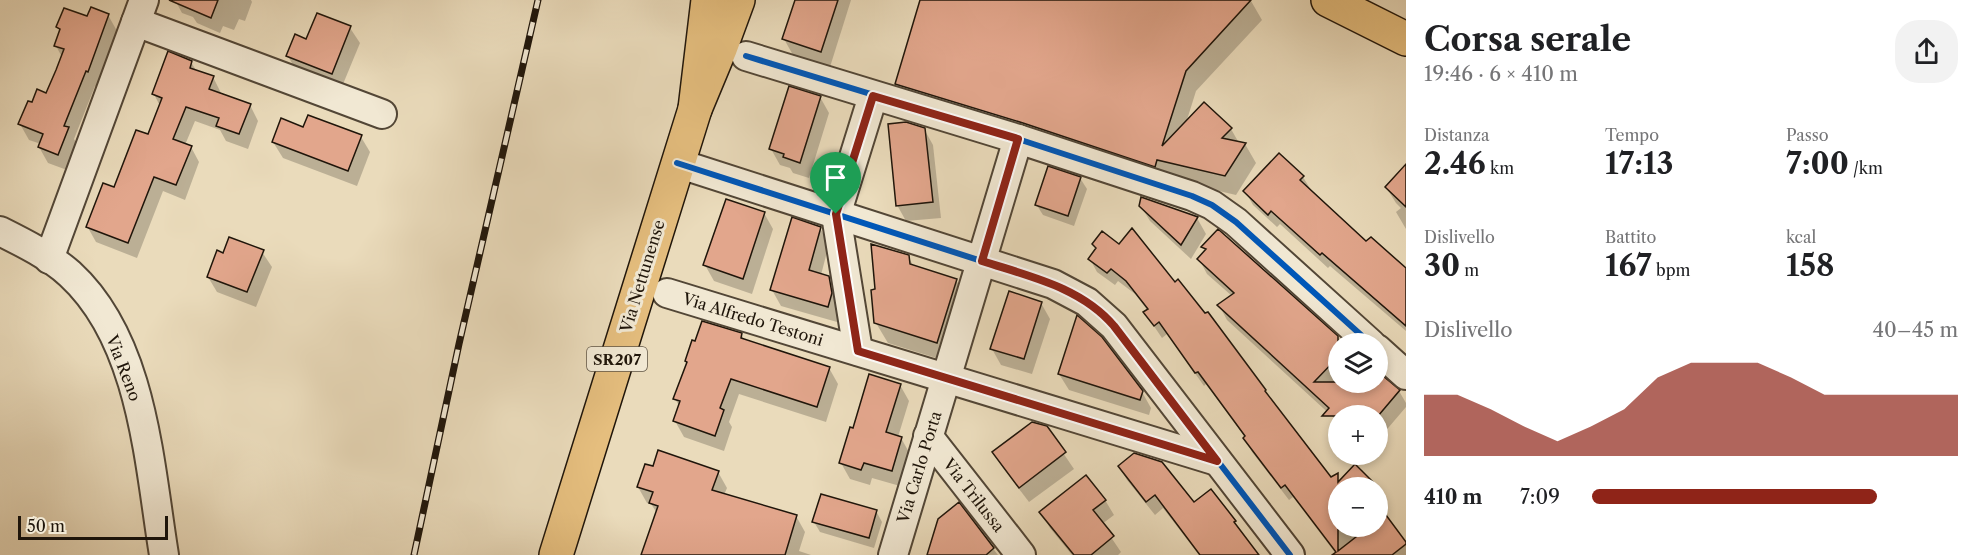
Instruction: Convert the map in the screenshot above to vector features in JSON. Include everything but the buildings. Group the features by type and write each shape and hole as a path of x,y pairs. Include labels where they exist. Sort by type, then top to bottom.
{"main road":[{"path":"695,109 708,0"},
{"name":"SR207","path":"695,109 722,0"},
{"name":"Via Nettunense","path":"556,555 677,163 695,109 738,0"},
{"path":"1328,0 1406,39"},
{"path":"1368,0 1406,33"}],"street":[{"path":"49,259 140,11 382,114"},
{"path":"746,56 1018,139 1174,189 1212,205 1236,222 1359,333"},
{"path":"858,351 836,214 873,96"},
{"name":"Via Carlo Porta","path":"893,555 1018,139"},
{"path":"677,163 1061,288 1098,310 1114,326 1290,555"},
{"name":"Via Reno","path":"0,231 49,259 71,275 91,298 111,332 135,389 164,555"},
{"name":"Via Alfredo Testoni","path":"667,293 1217,461"},
{"path":"1388,359 1406,375"},
{"name":"Via Trilussa","path":"928,436 1021,555"}],"railway":[{"path":"414,555 459,344 538,0"}],"cycle path":[{"path":"746,56 1018,139 1192,196 1212,205 1236,222 1359,333"},
{"path":"677,163 1053,284 1087,302 1114,326 1290,555"}],"route":[{"path":"873,96 1018,139 982,261 1061,288 1075,294 1098,310 1114,326 1217,461 858,351 836,214 873,96"}]}
